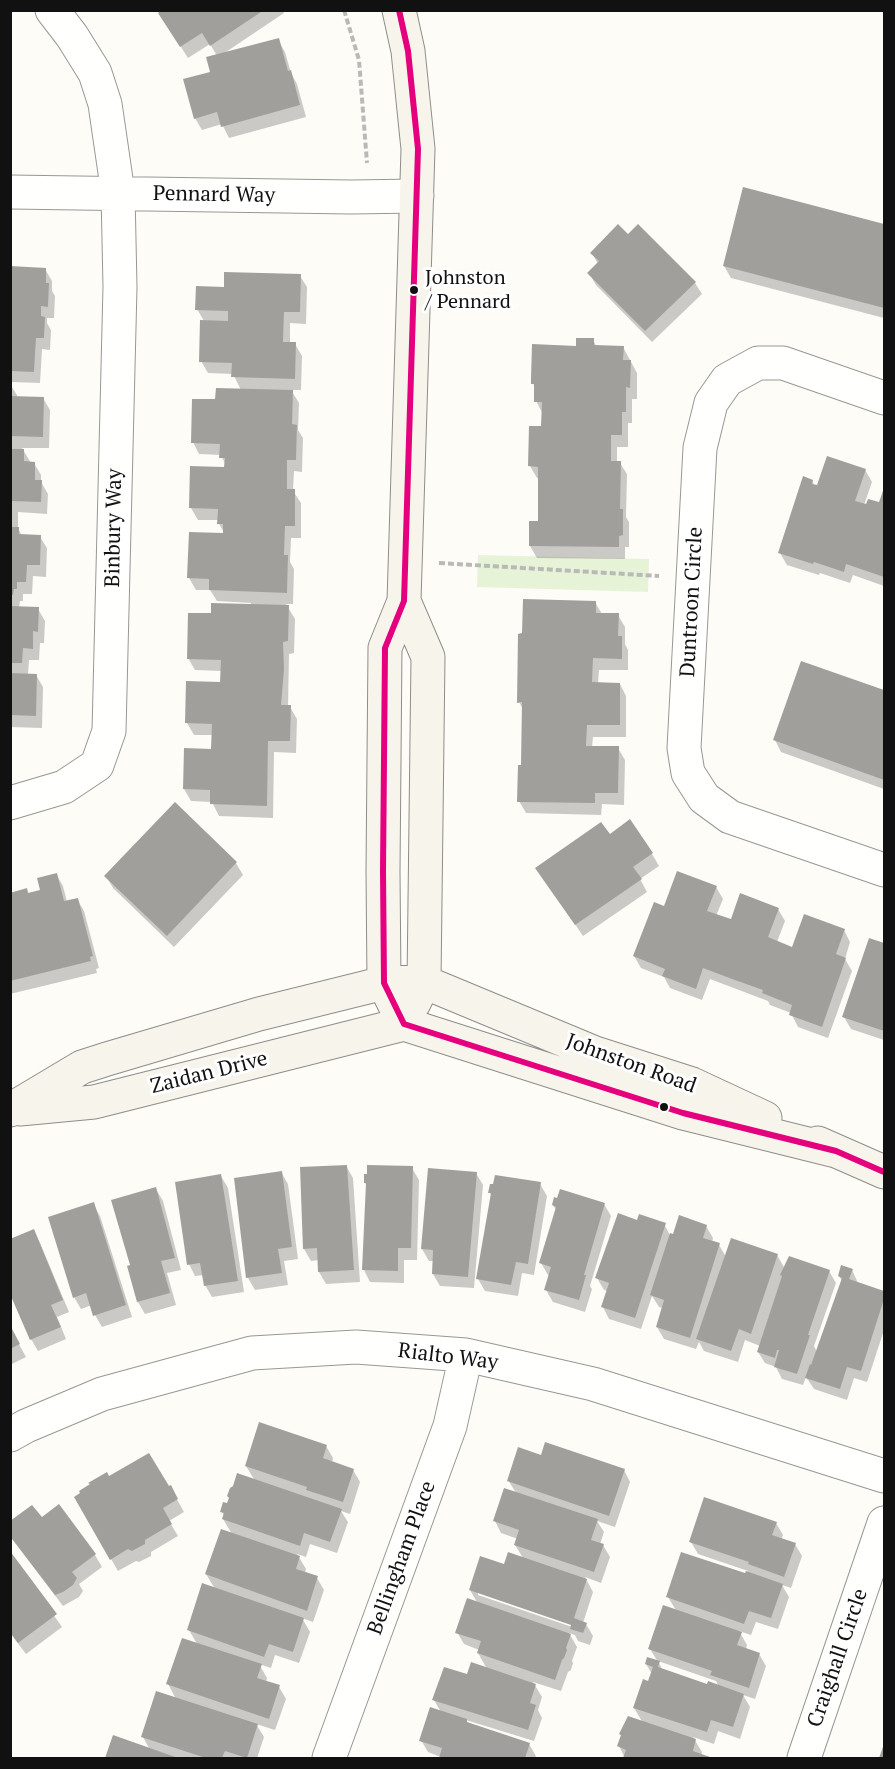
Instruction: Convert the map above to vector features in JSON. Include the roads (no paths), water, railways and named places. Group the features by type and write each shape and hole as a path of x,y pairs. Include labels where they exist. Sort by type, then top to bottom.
{"street":[{"name":"Binbury Way","path":"10,803 64,787 97,765 109,731 120,287 118,193 105,104 95,73 72,36 52,10"},
{"path":"399,10 408,51 418,149 404,601 385,648 383,859 384,983 404,1024"},
{"name":"Pennard Way","path":"10,192 368,198 417,196"},
{"name":"Duntroon Circle","path":"885,398 783,363 758,363 727,381 711,403 700,448 684,748 688,773 704,798 730,817 885,870"},
{"path":"404,601 429,657 424,982 404,1024"},
{"name":"Johnston Road","path":"384,983 424,982 595,1053 692,1084 885,1172"},
{"name":"Zaidan Drive","path":"11,1110 82,1067 259,1014 384,983"},
{"name":"Johnston Road","path":"404,1024 683,1113 836,1151"},
{"name":"Zaidan Drive","path":"11,1110 93,1102 404,1024"},
{"name":"Rialto Way","path":"10,1435 102,1394 252,1353 356,1347 466,1354 593,1384 885,1476"},
{"name":"Bellingham Place","path":"329,1758 450,1426 466,1354"},
{"name":"Craighall Circle","path":"804,1758 885,1523"}],"place":[{"name":"Johnston / Pennard","path":"414,290"}]}
